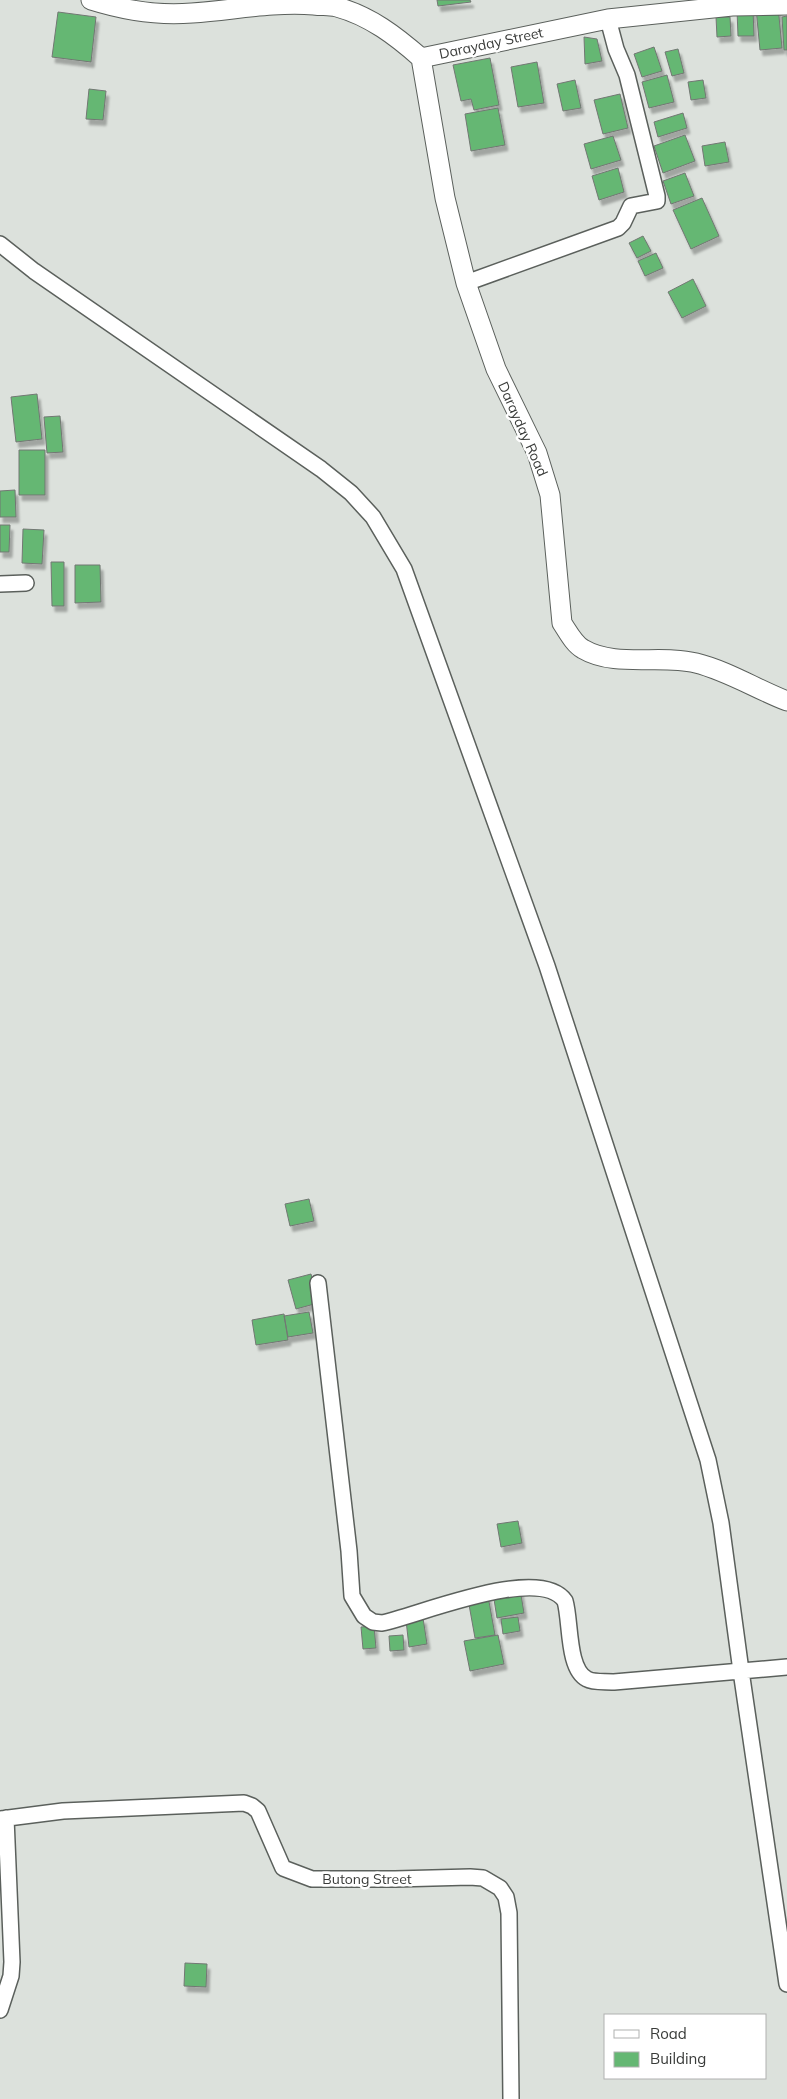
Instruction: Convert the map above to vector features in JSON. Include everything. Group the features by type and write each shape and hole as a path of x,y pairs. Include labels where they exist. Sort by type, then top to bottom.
{"street":[{"name":"Darayday Street","path":"90,0 131,10 162,13 192,13 286,3 336,7 366,18 402,41 422,58 608,19 689,5 787,5"},
{"path":"466,283 618,228 623,224 631,206 656,201 657,196 627,76 616,49 608,19"},
{"name":"Darayday Road","path":"422,58 445,198 466,283 496,368 537,453 550,495 562,623 570,636 582,649 601,657 693,662 717,669 787,701"},
{"path":"0,244 34,271 321,469 351,493 373,517 404,569 547,966 708,1460 721,1522 740,1671 787,1984"},
{"path":"0,584 26,583"},
{"path":"318,1283 352,1596 364,1616 373,1622 382,1623 458,1600 504,1590 537,1587 552,1590 561,1595 565,1601 574,1662 581,1676 588,1680 614,1682 787,1667"},
{"name":"Butong Street","path":"3,1818 63,1811 244,1803 258,1811 282,1868 312,1879 470,1877 492,1882 500,1888 506,1897 508,1913 511,2099"},
{"path":"0,2010 11,1976 12,1962 3,1818"}],"building":[{"path":"437,0 470,0 471,2 438,6"},
{"path":"778,6 782,48 760,50 756,8"},
{"path":"753,9 754,36 738,36 737,10"},
{"path":"58,12 96,17 91,62 52,57"},
{"path":"787,16 787,50 784,50 782,17"},
{"path":"716,17 730,17 731,36 717,37"},
{"path":"584,37 597,39 602,61 585,64"},
{"path":"654,47 662,71 642,77 634,54"},
{"path":"678,49 684,73 672,76 665,52"},
{"path":"490,58 499,105 474,110 471,99 461,101 453,65"},
{"path":"537,62 544,103 518,107 511,67"},
{"path":"667,75 674,102 649,108 642,82"},
{"path":"575,80 581,108 563,111 557,84"},
{"path":"703,80 706,98 691,100 688,82"},
{"path":"89,89 106,91 103,120 86,119"},
{"path":"620,94 628,128 603,134 594,100"},
{"path":"498,108 505,145 471,151 465,114"},
{"path":"683,113 687,128 658,137 654,122"},
{"path":"685,135 695,161 663,173 654,146"},
{"path":"613,136 621,160 591,169 584,144"},
{"path":"725,142 729,162 705,166 702,146"},
{"path":"618,168 624,192 599,200 592,176"},
{"path":"685,173 694,196 671,204 663,181"},
{"path":"702,198 719,236 691,249 673,210"},
{"path":"643,236 651,251 637,258 629,243"},
{"path":"656,253 663,268 645,276 638,261"},
{"path":"693,279 706,306 682,318 668,292"},
{"path":"37,394 42,439 16,442 11,397"},
{"path":"60,416 63,452 47,453 44,417"},
{"path":"19,450 45,450 45,495 19,495"},
{"path":"15,490 16,517 0,517 0,491"},
{"path":"0,525 10,525 9,552 0,552"},
{"path":"23,529 44,530 42,564 22,563"},
{"path":"51,562 64,562 64,606 52,606"},
{"path":"75,565 100,565 101,602 75,603"},
{"path":"309,1199 314,1221 290,1226 285,1204"},
{"path":"311,1274 318,1303 296,1309 288,1280"},
{"path":"309,1312 313,1333 288,1337 284,1316"},
{"path":"284,1314 288,1340 256,1345 252,1320"},
{"path":"518,1521 522,1543 501,1547 497,1524"},
{"path":"520,1589 524,1613 497,1618 493,1593"},
{"path":"488,1596 495,1635 475,1638 468,1599"},
{"path":"518,1617 520,1631 503,1634 501,1619"},
{"path":"423,1618 427,1644 409,1647 406,1620"},
{"path":"374,1626 376,1648 363,1649 361,1627"},
{"path":"403,1635 404,1650 390,1651 389,1636"},
{"path":"498,1635 504,1664 470,1671 464,1641"},
{"path":"185,1963 207,1964 206,1987 184,1986"}]}
